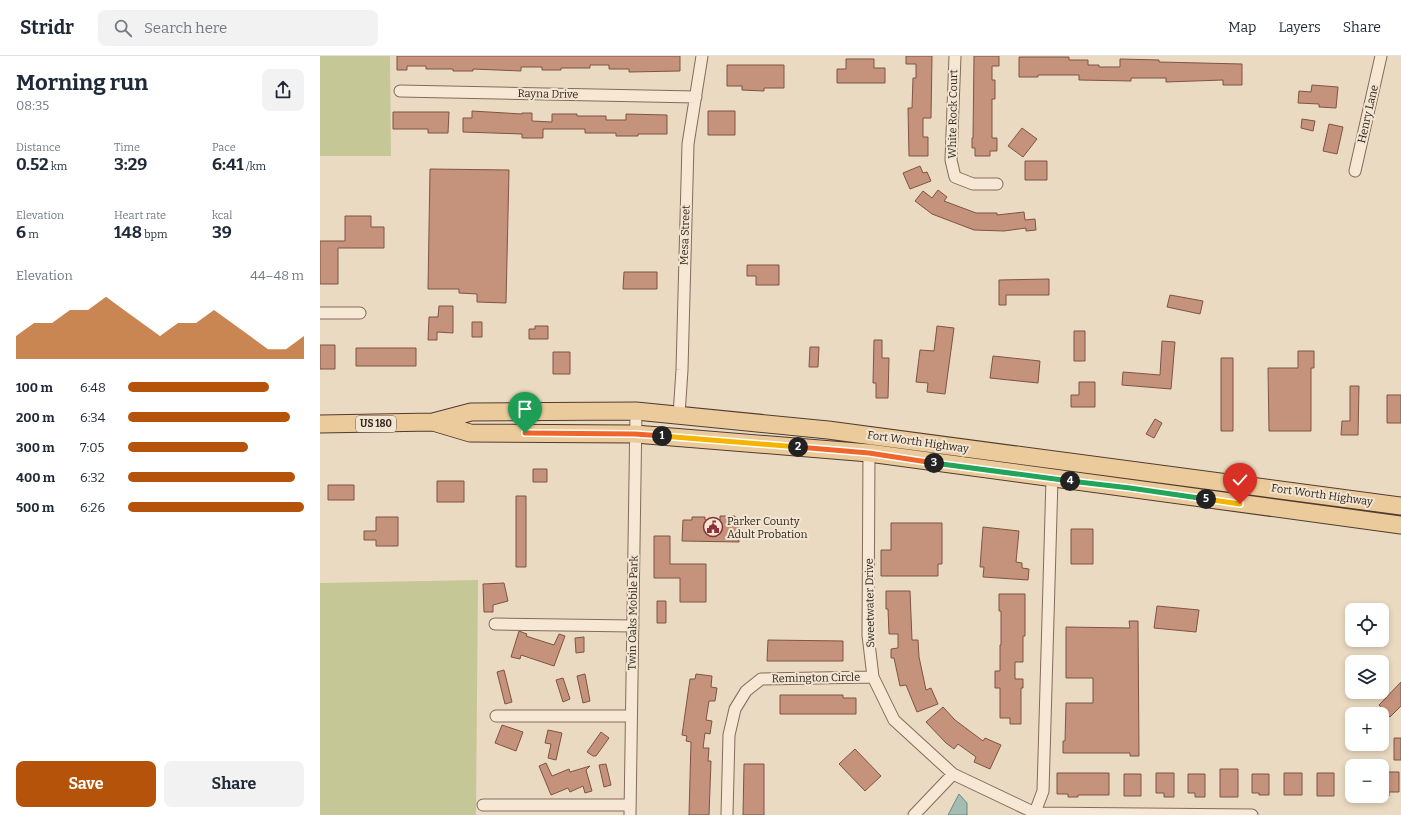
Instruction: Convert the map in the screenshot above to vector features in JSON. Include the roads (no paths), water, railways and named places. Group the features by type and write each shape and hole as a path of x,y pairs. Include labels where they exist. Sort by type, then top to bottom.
{"main road":[{"name":"Fort Worth Highway","path":"320,424 433,422 471,412 636,411 855,433 1401,506"},
{"name":"Fort Worth Highway","path":"433,422 470,433 635,434 869,453 1052,479 1130,488 1401,525"},
{"path":"753,444 763,438 798,437 840,442 847,440 855,433"},
{"path":"869,453 871,449 881,445 951,452 961,447"},
{"path":"1130,488 1131,470"},
{"path":"1240,504 1242,485"}],"street":[{"name":"Mesa Street","path":"679,415 682,370 688,144 702,56"},
{"name":"White Rock Court","path":"955,56 951,160 955,177 973,184 997,184"},
{"name":"Henry Lane","path":"1355,171 1382,56"},
{"name":"Rayna Drive","path":"400,91 696,97"},
{"path":"320,313 360,313"},
{"name":"Twin Oaks Mobile Park","path":"630,810 636,411"},
{"name":"Sweetwater Drive","path":"869,453 868,635 873,677 894,720 953,774 1034,814 1252,815"},
{"path":"1034,814 1043,791 1052,479"},
{"path":"495,624 633,626"},
{"name":"Remington Circle","path":"727,815 729,735 735,709 746,691 761,679 873,677"},
{"path":"496,716 632,716"},
{"path":"914,815 953,774"},
{"path":"483,804 630,810"}],"place":[{"name":"Parker County Adult Probation","path":"713,527"}]}
